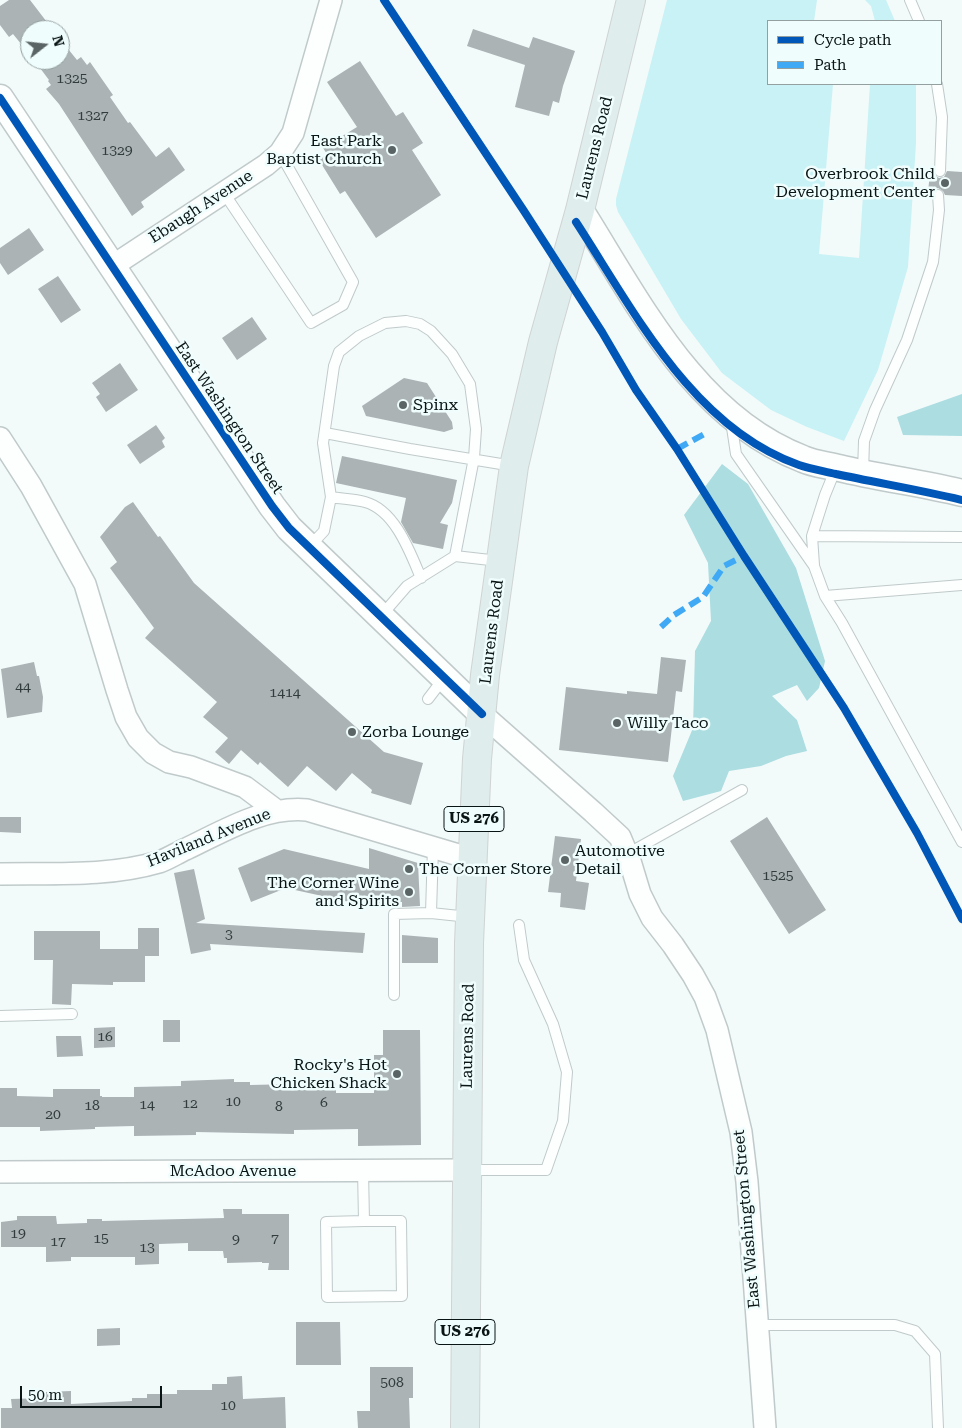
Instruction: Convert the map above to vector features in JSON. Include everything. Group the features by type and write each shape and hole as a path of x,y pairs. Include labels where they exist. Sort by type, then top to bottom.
{"main road":[{"name":"Laurens Road","path":"464,1428 470,917 477,759 486,674 514,466 543,342 580,210 631,0"}],"street":[{"name":"Ebaugh Avenue","path":"111,267 266,165 280,153 292,133 329,2"},
{"name":"East Washington Street","path":"0,98 111,267 272,506 289,528 482,714 620,837 628,854 640,894 652,918 693,975 705,997 717,1030 742,1132 765,1428"},
{"path":"580,210 648,319 691,377 730,417 768,442 803,460 862,474 962,493"},
{"path":"0,438 31,486 85,584 126,717 138,738 153,753 169,762 191,767 245,787 277,811"},
{"name":"Haviland Avenue","path":"0,874 92,873 160,862 247,820 294,808 307,810 472,859"},
{"name":"McAdoo Avenue","path":"0,1172 466,1170"}],"lane":[{"path":"910,0 919,20"},
{"path":"937,85 942,117 940,171"},
{"path":"224,192 311,324 343,305 352,282 280,153"},
{"path":"862,474 864,441 875,410 907,340 932,262 939,210 938,195"},
{"path":"309,547 324,531 331,497 323,443 334,366 339,352 359,336 385,323 406,321 420,324 431,331 452,354 470,384 476,429 474,458 456,556"},
{"path":"730,417 736,454 814,566"},
{"path":"325,433 514,466"},
{"path":"836,467 824,495 812,536 814,566 824,596 842,624 962,842"},
{"path":"331,497 366,502 377,506 391,518 421,578"},
{"path":"812,536 962,537"},
{"path":"380,617 407,586 456,556 500,561"},
{"path":"824,596 962,585"},
{"path":"428,699 445,677"},
{"path":"628,854 742,790"},
{"path":"431,913 433,847"},
{"path":"394,995 394,914 431,913 470,917"},
{"path":"466,1170 546,1170 563,1121 567,1072 553,1024 524,960 519,925"},
{"path":"0,1016 72,1014"},
{"path":"363,1170 364,1221"},
{"path":"401,1220 402,1296 328,1297 326,1222 364,1221 401,1220"},
{"path":"756,1325 895,1325 915,1331 934,1354 938,1428"}],"shaded area":[{"path":"667,0 817,0 814,20 767,20 767,85 833,85 819,254 859,258 870,85 916,85 916,143 908,267 878,370 844,441 807,427 771,410 722,373 681,319 618,212 616,199"},
{"path":"865,0 886,0 895,20 875,20 871,6"},
{"path":"962,394 962,436 903,435 897,417"},
{"path":"722,464 748,484 796,568 825,661 819,688 807,701 797,685 772,696 797,720 807,751 786,756 761,766 729,771 721,791 683,801 673,776 693,728 695,651 711,621 708,563 684,515"}],"building":[{"path":"9,0 30,0 45,20 20,20 20,43 13,34 9,37 0,25 0,6"},
{"path":"473,29 529,48 533,37 575,51 559,103 553,101 549,116 515,107 525,65 467,46"},
{"path":"70,51 77,60 81,57 87,65 90,62 113,95 110,97 128,123 130,122 156,157 169,147 185,170 141,202 144,207 132,216 59,104 46,89 51,85 42,70 70,70"},
{"name":"East Park Baptist Church","path":"360,61 396,116 403,112 423,143 412,150 441,195 376,238 345,191 340,194 319,160 327,154 323,148 357,127 327,82"},
{"name":"Overbrook Child Development Center","path":"930,170 933,170 934,175 939,178 944,177 947,171 962,172 962,196 945,195 938,188 931,194 928,194"},
{"path":"29,228 44,250 8,275 0,263 0,248"},
{"path":"58,276 81,310 61,323 38,289"},
{"path":"252,317 267,339 237,360 222,338"},
{"path":"120,363 138,390 106,412 96,397 100,394 92,383"},
{"name":"Spinx","path":"404,378 427,383 452,422 453,429 444,432 366,416 362,406"},
{"path":"156,425 165,438 162,441 165,447 140,464 127,445"},
{"path":"342,456 457,480 452,503 440,523 448,525 443,549 413,543 401,522 406,498 336,483"},
{"path":"133,502 194,583 384,752 423,763 411,805 371,793 372,790 352,773 336,791 307,766 288,787 260,762 258,765 241,750 229,764 215,752 228,738 203,717 217,702 145,638 154,628 110,568 117,562 100,537 125,507"},
{"name":"Willy Taco","path":"661,657 686,660 682,692 676,691 668,762 559,750 566,687 627,694 627,691 657,694"},
{"path":"34,662 43,697 42,712 7,718 1,669"},
{"path":"0,817 21,817 21,833 0,832"},
{"path":"767,817 826,910 789,934 730,841"},
{"name":"Automotive Detail","path":"555,836 581,839 576,881 589,883 585,910 560,907 561,893 548,892"},
{"path":"369,848 418,863 420,906 402,907 402,902 363,905 286,888 251,902 238,868 284,849 369,869"},
{"path":"194,869 205,919 196,923 365,933 363,953 210,944 211,950 191,954 174,873"},
{"path":"138,928 159,928 159,956 145,956 145,982 113,982 113,985 72,984 71,1005 52,1004 53,960 34,960 34,931 100,931 100,949 138,949"},
{"path":"402,935 438,938 438,963 402,963"},
{"path":"163,1020 180,1020 180,1042 163,1042"},
{"path":"115,1027 115,1047 94,1048 94,1028"},
{"path":"383,1030 420,1030 421,1145 358,1146 358,1129 294,1130 294,1134 196,1132 196,1135 134,1136 134,1126 40,1131 40,1127 0,1127 0,1088 17,1088 17,1096 53,1097 53,1089 100,1089 100,1096 102,1097 134,1097 134,1087 181,1086 181,1081 234,1079 234,1082 250,1082 250,1085 336,1083 336,1093 374,1093 374,1055 383,1055"},
{"path":"56,1036 81,1036 83,1056 57,1057"},
{"path":"223,1209 242,1209 242,1214 289,1214 289,1270 268,1270 269,1263 262,1262 227,1263 227,1258 224,1258 223,1251 188,1251 188,1243 159,1244 159,1264 135,1265 135,1257 71,1257 71,1261 46,1262 46,1247 1,1247 1,1222 17,1220 17,1216 56,1216 57,1224 87,1223 87,1219 102,1219 102,1221 224,1218"},
{"path":"296,1322 340,1322 341,1365 296,1365"},
{"path":"120,1328 120,1345 97,1346 97,1329"},
{"path":"370,1367 413,1367 413,1398 409,1398 410,1428 358,1428 357,1411 370,1411"},
{"path":"242,1376 243,1399 285,1397 286,1428 1,1428 1,1408 12,1408 11,1399 45,1398 45,1392 71,1391 71,1404 132,1401 132,1398 147,1398 147,1394 177,1394 177,1390 212,1390 212,1384 227,1384 227,1377"}],"marked path":[{"path":"677,449 708,432"},
{"path":"661,627 674,615 703,597 724,566 744,556"}],"cycle path":[{"path":"384,0 524,211 602,332 636,390 677,449 744,556 844,708 917,833 962,919"},
{"path":"0,98 272,506 289,528 482,714"},
{"path":"576,222 620,292 669,363 697,395 728,424 761,448 799,465 813,469 962,500"}],"place":[{"name":"East Park Baptist Church","path":"392,150"},
{"name":"Overbrook Child Development Center","path":"945,183"},
{"name":"Spinx","path":"403,405"},
{"name":"Willy Taco","path":"617,723"},
{"name":"Zorba Lounge","path":"352,732"},
{"name":"Automotive Detail","path":"565,860"},
{"name":"The Corner Store","path":"409,869"},
{"name":"The Corner Wine and Spirits","path":"409,892"},
{"name":"Rocky's Hot Chicken Shack","path":"397,1074"}]}
